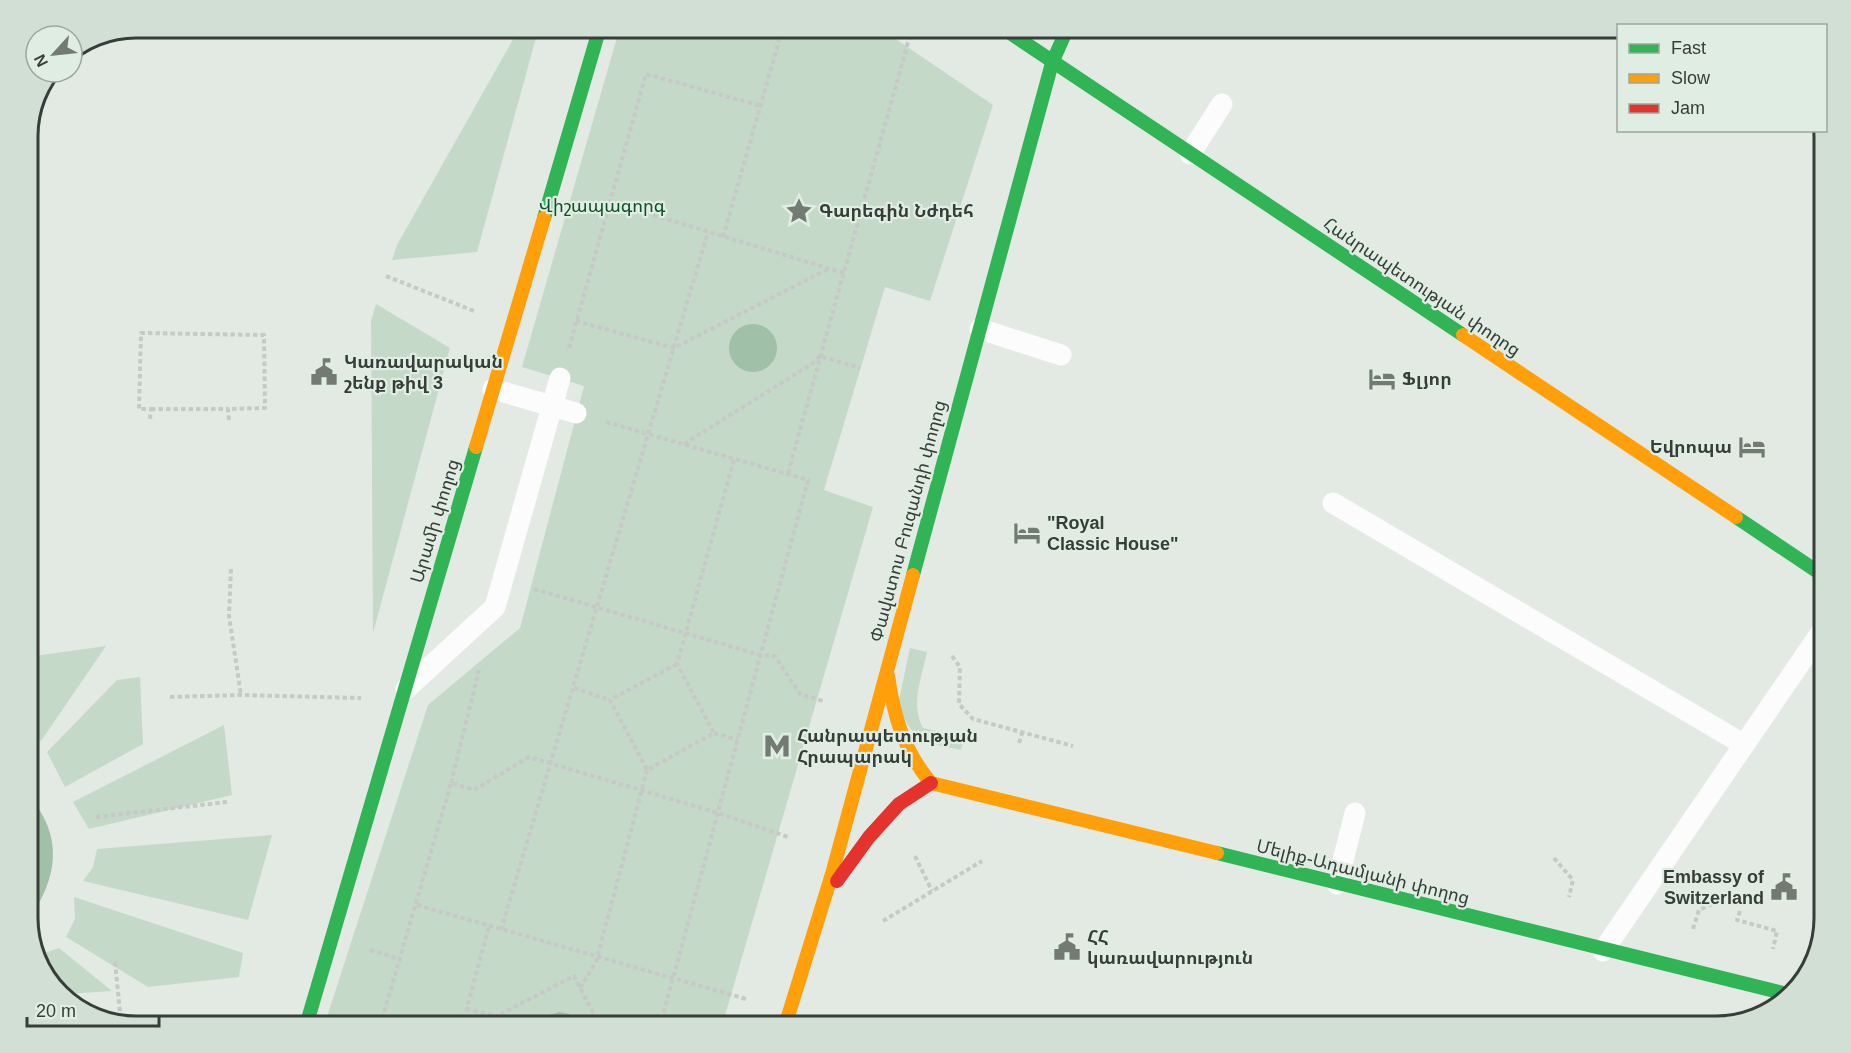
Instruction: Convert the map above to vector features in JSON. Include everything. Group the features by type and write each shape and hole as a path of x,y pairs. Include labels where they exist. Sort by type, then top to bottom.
{"street":[{"name":"Արամի փողոց","path":"309,1016 597,38"},
{"name":"Հանրապետության փողոց","path":"1017,38 1814,569"},
{"name":"Փավստոս Բուզանդի փողոց","path":"788,1016 822,905 1052,63 1063,38"},
{"path":"822,905 845,868 869,837 899,804 931,783 910,760 898,730 887,666"},
{"name":"Մելիք-Ադամյանի փողոց","path":"931,783 1603,951 1779,992"}],"lane":[{"path":"1191,154 1222,104"},
{"path":"980,329 1061,355"},
{"path":"404,691 495,607 560,378"},
{"path":"493,389 576,413"},
{"path":"1333,503 1743,744"},
{"path":"1603,951 1814,643"},
{"path":"1337,885 1355,813"}],"path":[{"path":"723,237 780,38"},
{"path":"788,474 909,38"},
{"path":"560,378 646,74 761,106"},
{"path":"610,202 844,273"},
{"path":"501,930 708,232"},
{"path":"576,321 674,348 828,269"},
{"path":"386,276 474,311"},
{"path":"141,333 264,335 265,408 228,409 139,409 141,333"},
{"path":"684,445 820,356 860,368"},
{"path":"150,419 151,409"},
{"path":"228,409 229,420"},
{"path":"576,413 808,480 663,1016"},
{"path":"734,459 676,664 714,733 738,740"},
{"path":"231,569 229,616 241,695"},
{"path":"502,580 684,631 760,655 775,656 800,694 823,701"},
{"path":"952,656 960,667 958,705 973,718 1073,746"},
{"path":"383,1016 451,783 481,662"},
{"path":"610,700 676,664"},
{"path":"573,688 610,700 647,770"},
{"path":"170,697 241,695 363,698"},
{"path":"580,988 597,957 647,770 714,733"},
{"path":"1019,742 1022,733"},
{"path":"451,783 474,790 529,757 718,813 788,837"},
{"path":"96,817 227,802"},
{"path":"915,856 932,891"},
{"path":"1554,858 1573,880 1569,897"},
{"path":"883,921 982,861"},
{"path":"1693,929 1699,910 1719,901"},
{"path":"417,905 746,999"},
{"path":"1740,912 1737,920 1777,931 1773,949"},
{"path":"464,1016 489,926"},
{"path":"115,962 120,1014"},
{"path":"466,1009 497,1016 574,976 595,1016"}],"green space":[{"path":"514,38 536,38 477,252 392,260 397,245"},
{"name":"Վիշապագորգ","path":"617,38 894,38 993,105 930,301 885,287 824,490 873,507 725,1016 327,1016 428,705 520,628 584,386 522,367"},
{"path":"376,304 450,348 373,633 371,321"},
{"path":"106,646 41,741 38,740 38,655"},
{"path":"910,648 927,652 917,700 917,710 923,728 964,737 961,750 919,741 897,709"},
{"path":"140,677 143,744 65,787 47,752 117,680"},
{"path":"224,725 232,795 89,829 73,802"},
{"path":"272,835 248,920 83,881 93,867 97,849"},
{"path":"74,897 243,953 239,977 148,987 66,937 75,919"},
{"path":"59,948 112,991 74,994 54,972 45,953"}],"shaded area":[{"path":"753,324 770,331 777,348 770,365 753,372 736,365 729,348 736,331"},
{"path":"38,808 52,842 51,873 38,904"},
{"path":"560,1012 571,1016 545,1016"}],"traffic: fast":[{"path":"544,218 597,38"},
{"path":"1018,38 1463,335"},
{"path":"913,575 1052,63 1063,38"},
{"path":"309,1016 476,447"},
{"path":"1736,517 1814,569"},
{"path":"1217,853 1779,992"}],"traffic: slow":[{"path":"476,447 544,218"},
{"path":"1463,335 1736,517"},
{"path":"788,1016 832,874 913,575"},
{"path":"888,676 893,706 907,746 931,783 1217,853"}],"traffic: jam":[{"path":"837,881 869,837 899,804 931,783"}],"place":[{"name":"Գարեգին Նժդեհ","path":"799,211"},
{"name":"Կառավարական շենք թիվ 3","path":"324,372"},
{"name":"Ֆլյոր","path":"1382,379"},
{"name":"Եվրոպա","path":"1752,447"},
{"name":"\"Royal Classic House\"","path":"1027,533"},
{"name":"Հանրապետության Հրապարակ","path":"777,746"},
{"name":"Embassy of Switzerland","path":"1784,887"},
{"name":"ՀՀ կառավարություն","path":"1067,947"}]}
